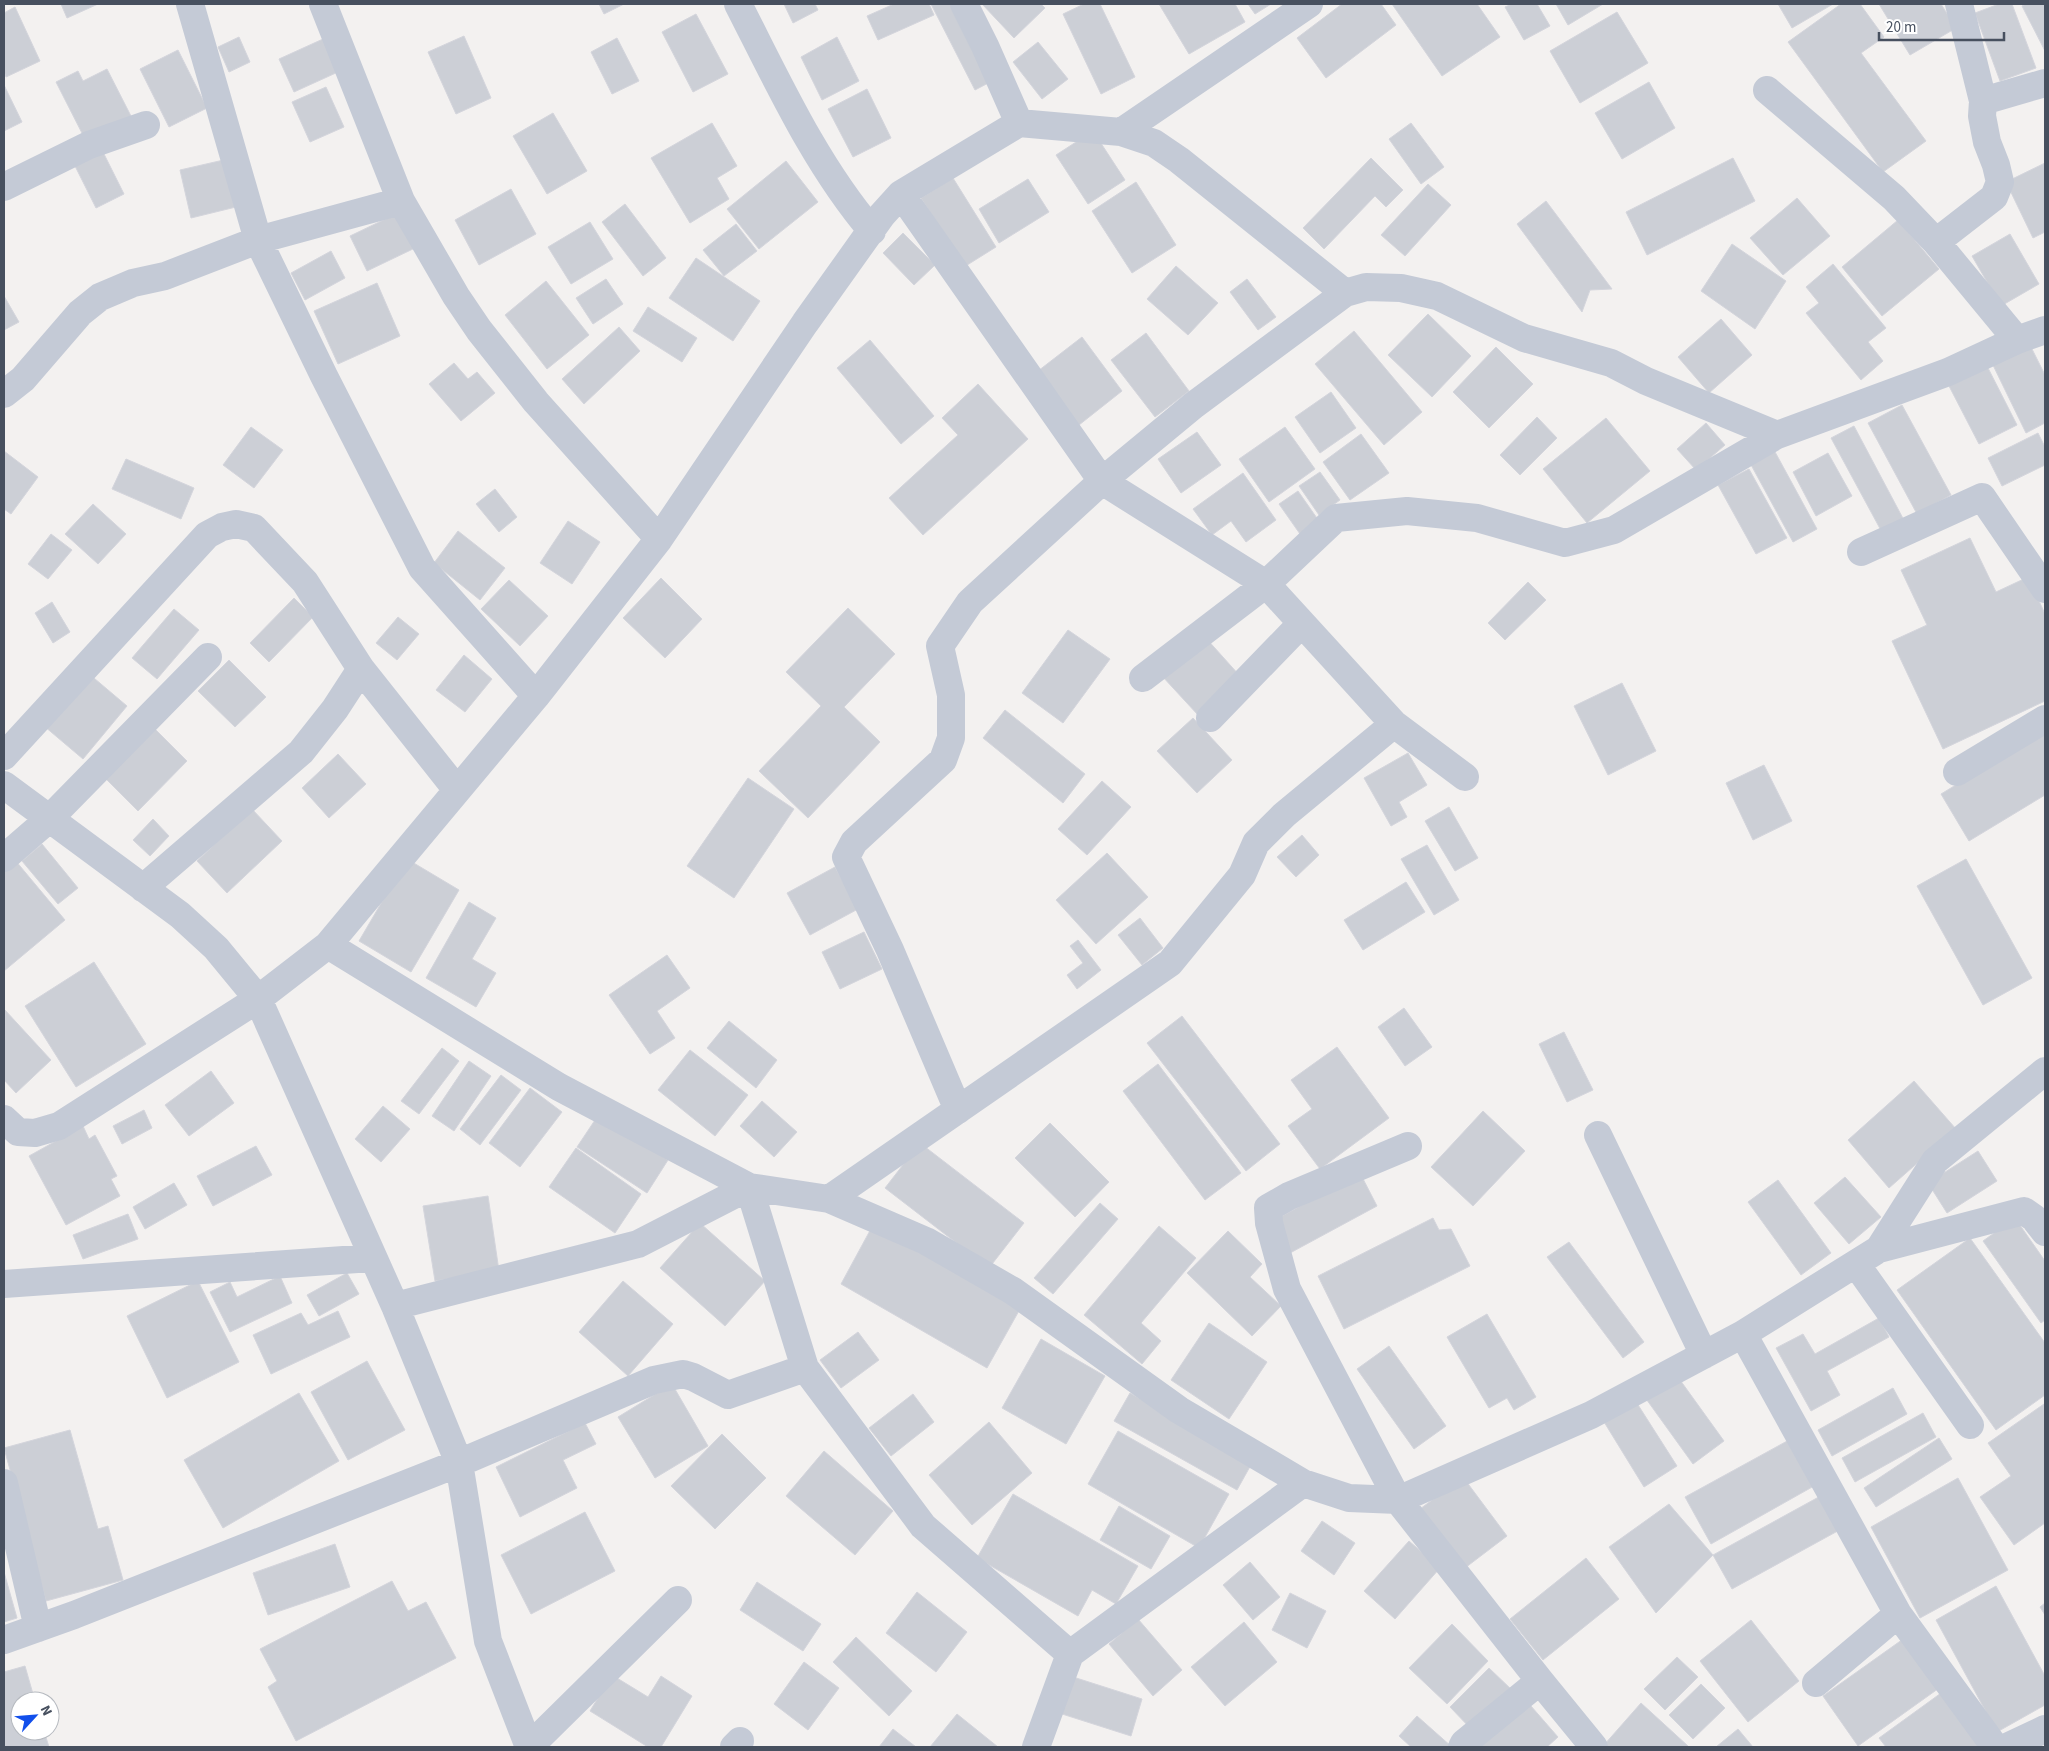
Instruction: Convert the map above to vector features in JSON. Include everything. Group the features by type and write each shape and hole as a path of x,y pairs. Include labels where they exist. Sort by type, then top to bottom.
{"street":[{"path":"190,4 258,240 324,376 422,568 536,696"},
{"path":"323,4 401,201 456,296 479,330 536,402 659,539"},
{"path":"738,4 791,107 830,174 854,210 872,231"},
{"path":"964,4 985,46 1018,123"},
{"path":"1121,132 1309,4"},
{"path":"1936,242 1994,197 2000,182 1987,142 1982,116 1983,101 1959,4"},
{"path":"1983,101 2045,83"},
{"path":"1767,90 1894,198 1936,242 2017,340"},
{"path":"4,1119 18,1132 35,1133 59,1126 258,999 328,945 536,696 659,539 805,323 882,215 901,194 1018,123 1121,132 1154,144 1179,160 1345,293"},
{"path":"4,188 89,144 146,125"},
{"path":"901,194 1102,480 1266,584 1394,724 1466,777"},
{"path":"4,394 23,379 43,359 80,313 100,297 133,283 165,276 258,240 401,201"},
{"path":"958,1110 890,950 846,857 854,842 942,760 951,738 951,695 940,646 970,602 1102,480 1194,405 1345,293 1366,287 1401,288 1438,296 1524,338 1611,363 1646,382 1777,435"},
{"path":"1143,678 1266,584 1336,518 1407,511 1460,516 1478,518 1566,543 1614,530 1777,435 1948,372 2017,340 2045,330"},
{"path":"1861,552 1982,497 2045,589"},
{"path":"4,756 207,535 222,527 236,524 254,528 306,582 361,669 457,790"},
{"path":"1210,718 1301,624"},
{"path":"4,858 49,819 208,656"},
{"path":"143,888 301,752 335,709 361,669"},
{"path":"1957,772 2045,719"},
{"path":"829,1199 1170,963 1242,875 1256,843 1284,815 1394,724"},
{"path":"4,785 180,915 216,948 258,999 395,1306 459,1463 488,1641 529,1747 678,1600"},
{"path":"328,945 559,1087 749,1187 829,1199 926,1241 1013,1290 1179,1410 1303,1483 1349,1498 1398,1500 1591,1415 1743,1334 1879,1249 2024,1211 2034,1218 2045,1232"},
{"path":"1879,1249 1935,1161 2045,1071"},
{"path":"1598,1135 1704,1355"},
{"path":"1408,1146 1289,1196 1268,1208 1269,1223 1287,1289 1398,1500 1594,1747"},
{"path":"395,1306 638,1244 749,1187"},
{"path":"749,1187 805,1368 923,1526 1070,1654"},
{"path":"4,1284 372,1258"},
{"path":"1856,1264 1970,1425"},
{"path":"1743,1334 1898,1614 1995,1747"},
{"path":"4,1640 459,1463 654,1380 683,1374 693,1376 728,1395 805,1368"},
{"path":"4,1483 38,1628"},
{"path":"1036,1747 1070,1654 1303,1483"},
{"path":"1816,1683 1898,1614"},
{"path":"1462,1747 1464,1743 1540,1681"},
{"path":"2007,1747 2045,1729"}],"building":[{"path":"61,4 98,4 67,18"},
{"path":"599,4 624,4 604,14"},
{"path":"784,4 815,4 818,10 793,23"},
{"path":"894,4 929,4 934,15 878,40 867,16"},
{"path":"931,4 954,4 994,80 975,90"},
{"path":"982,4 1041,4 1045,8 1014,38"},
{"path":"1084,4 1100,4 1135,77 1101,94 1063,14"},
{"path":"1159,4 1235,4 1245,22 1189,54"},
{"path":"1248,4 1271,4 1255,14"},
{"path":"1342,4 1381,4 1396,25 1326,78 1297,38"},
{"path":"1392,4 1477,4 1500,37 1442,76"},
{"path":"1512,4 1537,4 1550,26 1524,40 1505,7"},
{"path":"1556,4 1603,4 1568,25"},
{"path":"1778,4 1833,4 1792,28"},
{"path":"1841,4 1860,4 1884,37 1861,53 1926,141 1883,172 1788,42"},
{"path":"1879,4 1941,4 1956,28 1910,55"},
{"path":"1999,4 2012,4 2036,68 2000,81 1975,13"},
{"path":"2026,4 2045,4 2045,51 2022,6"},
{"path":"15,7 40,61 6,77 4,71 4,13"},
{"path":"1617,12 1648,63 1580,103 1550,51"},
{"path":"696,14 728,74 693,92 662,32"},
{"path":"464,36 491,98 456,114 428,52"},
{"path":"239,37 250,62 229,72 218,47"},
{"path":"837,37 859,81 822,100 801,57"},
{"path":"617,38 639,81 612,94 591,52"},
{"path":"323,39 338,72 294,92 279,59"},
{"path":"1038,42 1068,79 1042,99 1013,62"},
{"path":"178,50 207,108 169,127 140,69"},
{"path":"107,69 133,120 87,143 56,82 78,71 83,81"},
{"path":"1649,82 1675,128 1622,159 1595,113"},
{"path":"4,85 22,122 4,131"},
{"path":"326,87 344,127 310,142 292,102"},
{"path":"867,89 891,138 853,157 828,109"},
{"path":"553,113 587,171 547,194 513,136"},
{"path":"712,123 737,166 717,178 729,199 690,223 651,158"},
{"path":"1411,123 1444,167 1421,184 1389,139"},
{"path":"1093,131 1125,180 1088,204 1056,155"},
{"path":"100,146 124,194 96,208 72,160"},
{"path":"1371,158 1403,190 1386,207 1375,196 1324,249 1303,228"},
{"path":"1733,158 1755,201 1647,255 1626,212"},
{"path":"228,159 240,206 191,218 180,170"},
{"path":"786,161 818,202 759,249 727,209"},
{"path":"2045,163 2045,232 2033,238 2006,182"},
{"path":"953,178 996,247 964,267 921,198"},
{"path":"1028,179 1049,212 999,243 979,209"},
{"path":"1136,182 1176,245 1132,273 1092,211"},
{"path":"1428,184 1451,205 1405,256 1381,235"},
{"path":"511,189 536,234 479,265 455,220"},
{"path":"1797,198 1830,236 1783,275 1750,238"},
{"path":"1546,201 1612,289 1590,290 1582,312 1517,224"},
{"path":"625,204 666,258 643,276 602,222"},
{"path":"398,213 415,248 367,271 350,236"},
{"path":"1898,220 1939,269 1882,316 1842,267"},
{"path":"590,222 613,259 571,284 548,247"},
{"path":"736,224 757,251 724,276 703,250"},
{"path":"903,233 935,265 914,285 883,253"},
{"path":"2010,234 2039,284 2001,306 1972,256"},
{"path":"1732,244 1786,281 1755,329 1701,291"},
{"path":"331,251 345,278 305,300 291,273"},
{"path":"696,258 760,301 733,341 669,298"},
{"path":"1833,264 1886,328 1868,342 1883,361 1861,380 1806,313 1819,303 1806,287"},
{"path":"1176,266 1218,303 1188,335 1147,299"},
{"path":"606,279 623,304 593,324 576,298"},
{"path":"1247,279 1276,317 1258,330 1230,292"},
{"path":"546,281 589,335 547,369 505,315"},
{"path":"377,283 400,336 338,364 314,311"},
{"path":"4,296 19,322 4,330"},
{"path":"648,307 697,338 682,362 633,331"},
{"path":"1428,314 1471,356 1432,397 1388,355"},
{"path":"1721,319 1752,355 1709,393 1678,357"},
{"path":"619,327 640,351 584,404 562,379"},
{"path":"1354,331 1422,412 1384,445 1315,364"},
{"path":"1146,333 1189,391 1155,417 1111,360"},
{"path":"1082,337 1122,391 1079,425 1038,371"},
{"path":"870,340 934,416 901,444 837,368"},
{"path":"2028,341 2045,375 2045,423 2026,433 1990,359"},
{"path":"1496,347 1533,384 1489,428 1453,392"},
{"path":"454,363 468,379 477,372 495,393 461,421 429,384"},
{"path":"1987,366 2017,425 1979,444 1949,386"},
{"path":"978,384 1028,439 923,535 889,498 958,435 942,418"},
{"path":"1331,392 1356,428 1320,453 1295,417"},
{"path":"1902,405 1951,495 1917,514 1868,423"},
{"path":"1537,417 1557,438 1520,475 1500,455"},
{"path":"1606,418 1650,471 1587,523 1543,469"},
{"path":"1706,423 1725,445 1696,470 1677,449"},
{"path":"1854,426 1906,524 1884,536 1831,438"},
{"path":"251,427 283,450 254,488 223,465"},
{"path":"1285,427 1315,469 1269,502 1239,459"},
{"path":"1197,432 1221,465 1181,493 1158,459"},
{"path":"2038,433 2045,447 2045,465 2002,486 1988,458"},
{"path":"1361,434 1389,473 1350,500 1323,462"},
{"path":"1774,450 1817,529 1793,542 1750,463"},
{"path":"4,451 38,477 11,514 4,509"},
{"path":"1828,453 1852,496 1816,516 1793,472"},
{"path":"126,459 194,488 181,519 112,489"},
{"path":"1749,469 1787,538 1756,554 1718,485"},
{"path":"1320,472 1340,500 1319,515 1299,486"},
{"path":"1243,473 1276,520 1246,542 1231,521 1212,535 1193,509"},
{"path":"495,489 517,517 499,532 476,504"},
{"path":"1298,491 1319,521 1300,534 1279,504"},
{"path":"93,504 126,534 98,564 65,534"},
{"path":"568,521 600,542 572,584 540,563"},
{"path":"458,531 505,568 480,600 434,563"},
{"path":"51,534 72,550 48,579 28,564"},
{"path":"1970,538 1996,592 2028,577 2045,614 2045,701 1943,749 1892,641 1927,625 1901,570"},
{"path":"661,578 702,619 665,658 623,618"},
{"path":"509,580 548,616 520,646 481,609"},
{"path":"1528,582 1546,600 1505,640 1488,623"},
{"path":"294,598 313,617 269,662 250,643"},
{"path":"52,602 70,632 53,643 35,613"},
{"path":"848,608 895,654 844,707 880,742 808,818 759,771 821,706 786,672"},
{"path":"174,609 199,630 157,679 132,658"},
{"path":"398,617 419,634 397,660 376,643"},
{"path":"1068,630 1110,659 1063,723 1022,693"},
{"path":"1205,637 1240,676 1198,715 1162,676"},
{"path":"464,655 492,679 465,712 436,690"},
{"path":"229,660 266,697 235,727 198,691"},
{"path":"88,673 127,706 83,759 44,726"},
{"path":"1622,683 1656,751 1608,775 1574,706"},
{"path":"1005,710 1085,774 1063,803 983,738"},
{"path":"1193,718 1232,760 1197,793 1157,751"},
{"path":"151,725 187,761 138,811 102,775"},
{"path":"2045,731 2045,795 1969,841 1941,794"},
{"path":"1408,753 1427,785 1399,802 1407,817 1391,826 1364,778"},
{"path":"338,754 366,784 329,818 302,788"},
{"path":"1764,765 1792,821 1753,840 1726,783"},
{"path":"748,778 794,809 734,898 687,866"},
{"path":"1102,781 1131,807 1087,855 1058,829"},
{"path":"1449,807 1478,858 1455,871 1425,821"},
{"path":"252,809 282,841 227,893 197,861"},
{"path":"153,819 169,836 150,856 133,840"},
{"path":"1302,835 1319,855 1296,877 1277,857"},
{"path":"42,844 78,888 58,904 22,861"},
{"path":"1427,845 1459,900 1434,915 1401,859"},
{"path":"1107,853 1148,897 1096,944 1056,900"},
{"path":"407,859 459,890 411,972 359,941"},
{"path":"1966,859 2032,978 1983,1005 1917,886"},
{"path":"15,860 65,920 4,971 4,869"},
{"path":"835,867 858,909 810,935 787,893"},
{"path":"1406,882 1425,912 1363,950 1344,920"},
{"path":"469,902 496,918 472,959 496,973 476,1007 426,978"},
{"path":"1140,918 1163,948 1142,965 1118,935"},
{"path":"864,932 882,969 840,989 822,952"},
{"path":"1078,940 1101,970 1077,989 1067,975 1083,963 1070,946"},
{"path":"667,955 690,988 657,1011 675,1038 650,1054 609,995"},
{"path":"94,962 146,1044 76,1087 25,1006"},
{"path":"1404,1008 1432,1047 1405,1066 1378,1027"},
{"path":"5,1010 51,1060 16,1093 4,1080"},
{"path":"1182,1016 1280,1144 1246,1171 1147,1043"},
{"path":"729,1021 777,1060 756,1088 707,1048"},
{"path":"1564,1032 1593,1090 1567,1102 1539,1044"},
{"path":"1337,1047 1389,1118 1320,1169 1288,1126 1312,1109 1291,1080"},
{"path":"442,1048 459,1061 419,1114 401,1101"},
{"path":"690,1050 748,1095 715,1136 658,1090"},
{"path":"469,1061 491,1076 454,1131 432,1116"},
{"path":"1158,1064 1241,1173 1205,1200 1123,1091"},
{"path":"211,1071 234,1103 189,1136 165,1105"},
{"path":"501,1075 521,1090 480,1145 460,1129"},
{"path":"1914,1081 1956,1129 1889,1188 1848,1140"},
{"path":"530,1088 562,1112 520,1167 489,1143"},
{"path":"762,1101 797,1132 774,1157 740,1126"},
{"path":"383,1106 410,1129 381,1162 355,1139"},
{"path":"144,1110 152,1128 122,1144 113,1126"},
{"path":"1483,1111 1525,1151 1473,1206 1431,1167"},
{"path":"599,1114 668,1160 647,1193 577,1147"},
{"path":"1050,1123 1109,1182 1075,1217 1015,1158"},
{"path":"83,1126 89,1139 95,1135 117,1176 111,1179 120,1196 66,1225 29,1156"},
{"path":"920,1143 1024,1223 989,1268 885,1188"},
{"path":"256,1146 272,1175 213,1206 197,1176"},
{"path":"576,1148 641,1194 615,1233 549,1187"},
{"path":"1978,1151 1997,1181 1947,1213 1928,1183"},
{"path":"1360,1173 1377,1206 1290,1253 1273,1221"},
{"path":"1845,1177 1881,1217 1849,1244 1814,1203"},
{"path":"1778,1180 1831,1253 1801,1275 1748,1202"},
{"path":"174,1183 187,1205 145,1229 133,1207"},
{"path":"488,1196 499,1271 435,1281 423,1206"},
{"path":"1100,1203 1118,1219 1053,1294 1034,1278"},
{"path":"128,1214 138,1239 83,1259 73,1235"},
{"path":"1433,1218 1439,1230 1451,1229 1470,1266 1344,1329 1318,1276"},
{"path":"2015,1218 2045,1261 2045,1320 2041,1323 1983,1241"},
{"path":"700,1223 765,1281 725,1326 660,1268"},
{"path":"873,1225 1020,1309 987,1368 841,1284"},
{"path":"1159,1226 1196,1258 1141,1323 1161,1341 1142,1364 1084,1315"},
{"path":"1228,1231 1262,1264 1250,1277 1281,1306 1252,1336 1187,1273"},
{"path":"1970,1238 2045,1343 2045,1395 1996,1430 1897,1290"},
{"path":"1569,1242 1644,1342 1623,1358 1547,1257"},
{"path":"347,1273 359,1294 319,1316 307,1295"},
{"path":"280,1276 292,1303 230,1332 210,1292 230,1282 237,1297"},
{"path":"198,1281 239,1362 167,1398 127,1316"},
{"path":"623,1281 673,1324 628,1376 579,1332"},
{"path":"338,1311 350,1337 271,1374 253,1335 301,1313 308,1325"},
{"path":"1487,1314 1536,1397 1514,1410 1507,1398 1489,1408 1447,1337"},
{"path":"1879,1318 1889,1337 1827,1371 1840,1395 1811,1411 1776,1348 1803,1334 1815,1354"},
{"path":"1209,1323 1267,1362 1229,1419 1171,1380"},
{"path":"858,1332 879,1360 841,1388 820,1360"},
{"path":"1041,1339 1105,1376 1066,1444 1002,1408"},
{"path":"1389,1346 1446,1426 1414,1449 1357,1369"},
{"path":"367,1361 405,1430 348,1460 311,1392"},
{"path":"1675,1373 1724,1441 1693,1464 1644,1396"},
{"path":"672,1384 708,1446 655,1478 618,1417"},
{"path":"1893,1388 1907,1414 1832,1456 1818,1430"},
{"path":"299,1393 339,1461 223,1528 184,1460"},
{"path":"1130,1393 1252,1463 1237,1490 1114,1421"},
{"path":"913,1394 934,1422 891,1456 869,1428"},
{"path":"1633,1397 1677,1466 1644,1487 1601,1417"},
{"path":"2044,1404 2045,1523 2014,1545 1980,1497 2011,1476 1988,1443"},
{"path":"1923,1413 1936,1437 1855,1482 1842,1458"},
{"path":"989,1422 1032,1473 972,1525 929,1475"},
{"path":"585,1423 596,1444 563,1460 577,1488 520,1517 496,1467"},
{"path":"70,1430 98,1529 108,1526 123,1580 46,1601 4,1448"},
{"path":"1118,1431 1229,1494 1199,1548 1088,1484"},
{"path":"722,1434 766,1478 715,1529 671,1486"},
{"path":"1939,1438 1952,1459 1876,1507 1864,1488"},
{"path":"1789,1440 1814,1486 1711,1544 1685,1497"},
{"path":"824,1451 893,1511 855,1555 786,1496"},
{"path":"1463,1477 1507,1536 1461,1571 1416,1512"},
{"path":"1958,1478 2008,1570 1920,1618 1871,1527"},
{"path":"1826,1493 1845,1527 1732,1589 1713,1555"},
{"path":"1013,1494 1138,1566 1116,1604 1092,1590 1078,1616 977,1558"},
{"path":"1669,1504 1713,1555 1656,1613 1609,1547"},
{"path":"1119,1506 1170,1536 1151,1569 1100,1540"},
{"path":"585,1512 615,1571 531,1614 501,1555"},
{"path":"1322,1521 1355,1543 1334,1575 1301,1551"},
{"path":"1409,1541 1440,1568 1395,1619 1364,1591"},
{"path":"335,1544 350,1587 268,1615 253,1573"},
{"path":"1586,1558 1619,1599 1543,1660 1510,1619"},
{"path":"1250,1562 1280,1597 1253,1620 1223,1585"},
{"path":"4,1572 17,1618 4,1622"},
{"path":"392,1581 408,1611 426,1602 456,1658 296,1741 268,1687 277,1681 260,1649"},
{"path":"757,1582 821,1624 803,1651 740,1610"},
{"path":"1996,1586 2045,1676 2045,1705 1997,1732 1936,1620"},
{"path":"917,1592 967,1632 936,1672 886,1633"},
{"path":"1290,1593 1326,1611 1307,1648 1272,1630"},
{"path":"2045,1603 2045,1615 2040,1607"},
{"path":"1138,1619 1182,1670 1153,1696 1109,1644"},
{"path":"1751,1620 1799,1681 1748,1722 1700,1661"},
{"path":"1244,1622 1277,1662 1225,1706 1191,1667"},
{"path":"1452,1624 1488,1661 1447,1704 1409,1668"},
{"path":"856,1637 912,1691 889,1716 833,1662"},
{"path":"1906,1637 1942,1686 1858,1746 1823,1696"},
{"path":"1677,1657 1698,1677 1665,1710 1644,1689"},
{"path":"804,1662 839,1688 808,1730 774,1704"},
{"path":"25,1666 32,1691 10,1691 10,1741 47,1741 49,1747 4,1747 4,1672"},
{"path":"1489,1668 1513,1691 1473,1731 1450,1707"},
{"path":"612,1675 648,1697 661,1676 692,1696 661,1747 648,1747 590,1711"},
{"path":"1070,1676 1142,1699 1131,1736 1059,1713"},
{"path":"1701,1684 1725,1708 1693,1739 1669,1715"},
{"path":"1948,1688 1990,1747 1886,1747 1879,1738"},
{"path":"1524,1698 1558,1737 1547,1747 1470,1747"},
{"path":"1641,1703 1688,1746 1607,1747 1604,1745"},
{"path":"957,1714 998,1747 930,1747"},
{"path":"1417,1716 1452,1747 1411,1747 1399,1736"},
{"path":"893,1729 916,1747 879,1747"},
{"path":"1738,1729 1753,1747 1716,1747"}]}
